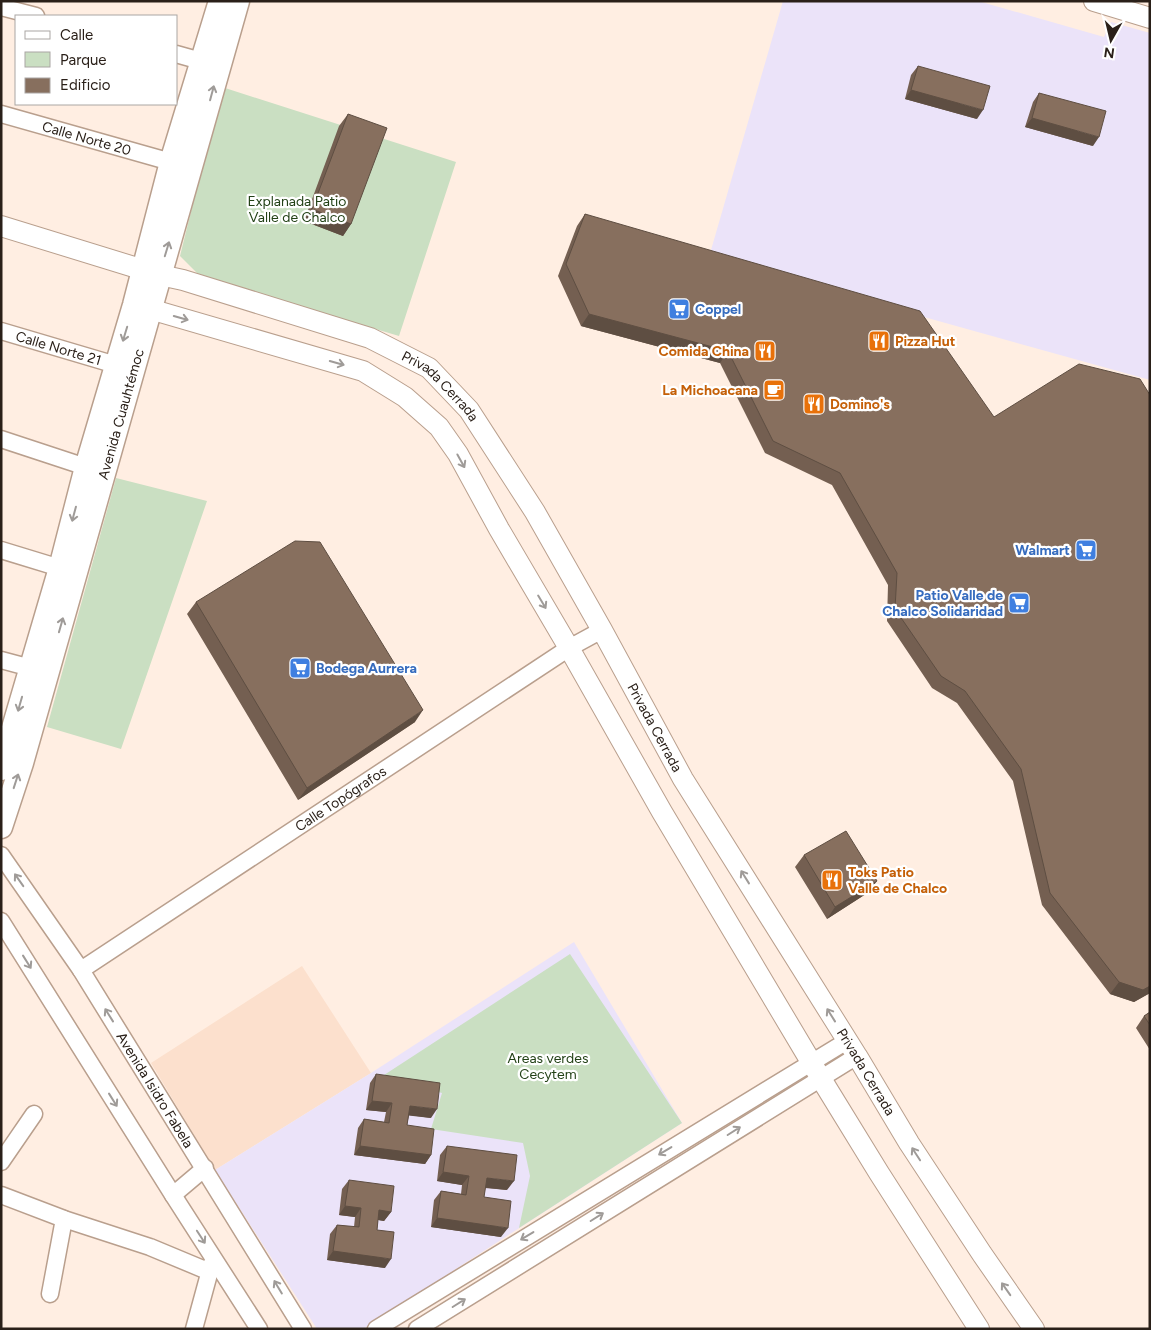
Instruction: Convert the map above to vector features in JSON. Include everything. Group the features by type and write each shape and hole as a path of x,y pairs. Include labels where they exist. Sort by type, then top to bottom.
{"main road":[{"name":"Avenida Cuauhtémoc","path":"151,272 171,162 220,1"},
{"name":"Avenida Cuauhtémoc","path":"1,827 25,754 151,272 238,1"},
{"name":"Avenida Cuauhtémoc","path":"2,762 60,568 86,467 116,365 142,307"}],"street":[{"path":"1094,1 1116,4 1150,18"},
{"path":"1,7 32,15"},
{"path":"178,55 201,61"},
{"name":"Calle Norte 20","path":"1,114 171,162"},
{"name":"Privada Cerrada","path":"1,226 370,338 429,368 469,410 535,512 683,779 915,1153 1034,1329"},
{"name":"Privada Cerrada","path":"142,307 363,371 404,397 438,427 458,454 499,529 662,812 816,1070 978,1329"},
{"name":"Calle Norte 21","path":"1,331 116,365"},
{"path":"1,439 86,467"},
{"path":"1,550 60,568"},
{"name":"Calle Topógrafos","path":"81,970 569,648 602,630"},
{"path":"1,660 31,668"},
{"name":"Avenida Isidro Fabela","path":"1,855 81,970 304,1329"},
{"path":"1,920 173,1195 212,1265 255,1326"},
{"path":"376,1329 556,1218 852,1049"},
{"path":"418,1329 566,1235 816,1070"},
{"path":"1,1162 34,1114"},
{"path":"173,1195 205,1168"},
{"path":"1,1196 64,1219 212,1265"},
{"path":"556,1218 566,1235"},
{"path":"50,1294 64,1219"},
{"path":"194,1329 212,1265"}],"shaded area":[{"path":"783,1 978,1 1104,37 1111,22 1150,33 1150,380 709,257"},
{"path":"574,942 682,1123 363,1329 317,1329 215,1170 371,1073"},
{"path":"302,966 371,1073 215,1170 151,1063"}],"green space":[{"name":"Explanada Patio Valle de Chalco","path":"222,87 456,162 399,336 201,277 180,256"},
{"path":"116,478 207,501 121,749 47,727"},
{"name":"Areas verdes Cecytem","path":"570,954 682,1123 519,1228 530,1176 523,1143 431,1129 442,1093 381,1077"}],"building":[{"path":"918,66 990,86 983,110 911,90"},
{"path":"1039,93 1106,111 1099,137 1032,118"},
{"path":"348,114 387,128 351,224 312,209"},
{"name":"Patio Valle de Chalco Solidaridad","path":"585,214 920,311 994,417 1079,364 1140,379 1150,395 1150,986 1143,990 1119,982 1050,893 1021,769 965,691 941,676 895,609 897,573 840,473 773,441 728,351 589,314 566,264"},
{"name":"Bodega Aurrera","path":"295,541 320,542 423,710 307,788 196,602"},
{"name":"Toks Patio Valle de Chalco","path":"846,831 877,881 835,907 804,855"},
{"path":"1150,1012 1150,1025 1144,1016"},
{"path":"376,1074 440,1083 437,1109 410,1106 407,1125 434,1129 431,1155 360,1146 364,1119 389,1123 392,1103 372,1101"},
{"path":"447,1146 517,1155 514,1181 487,1178 484,1197 511,1201 508,1228 437,1218 441,1191 466,1195 469,1176 443,1172"},
{"path":"349,1180 394,1186 391,1212 379,1210 377,1230 394,1232 391,1259 333,1251 337,1225 359,1227 361,1208 345,1206"}],"place":[{"name":"Coppel","path":"679,309"},
{"name":"Pizza Hut","path":"879,341"},
{"name":"Comida China","path":"765,351"},
{"name":"La Michoacana","path":"774,390"},
{"name":"Domino's","path":"814,404"},
{"name":"Walmart","path":"1086,550"},
{"name":"Patio Valle de Chalco Solidaridad","path":"1019,603"},
{"name":"Bodega Aurrera","path":"300,668"},
{"name":"Toks Patio Valle de Chalco","path":"832,880"}]}
